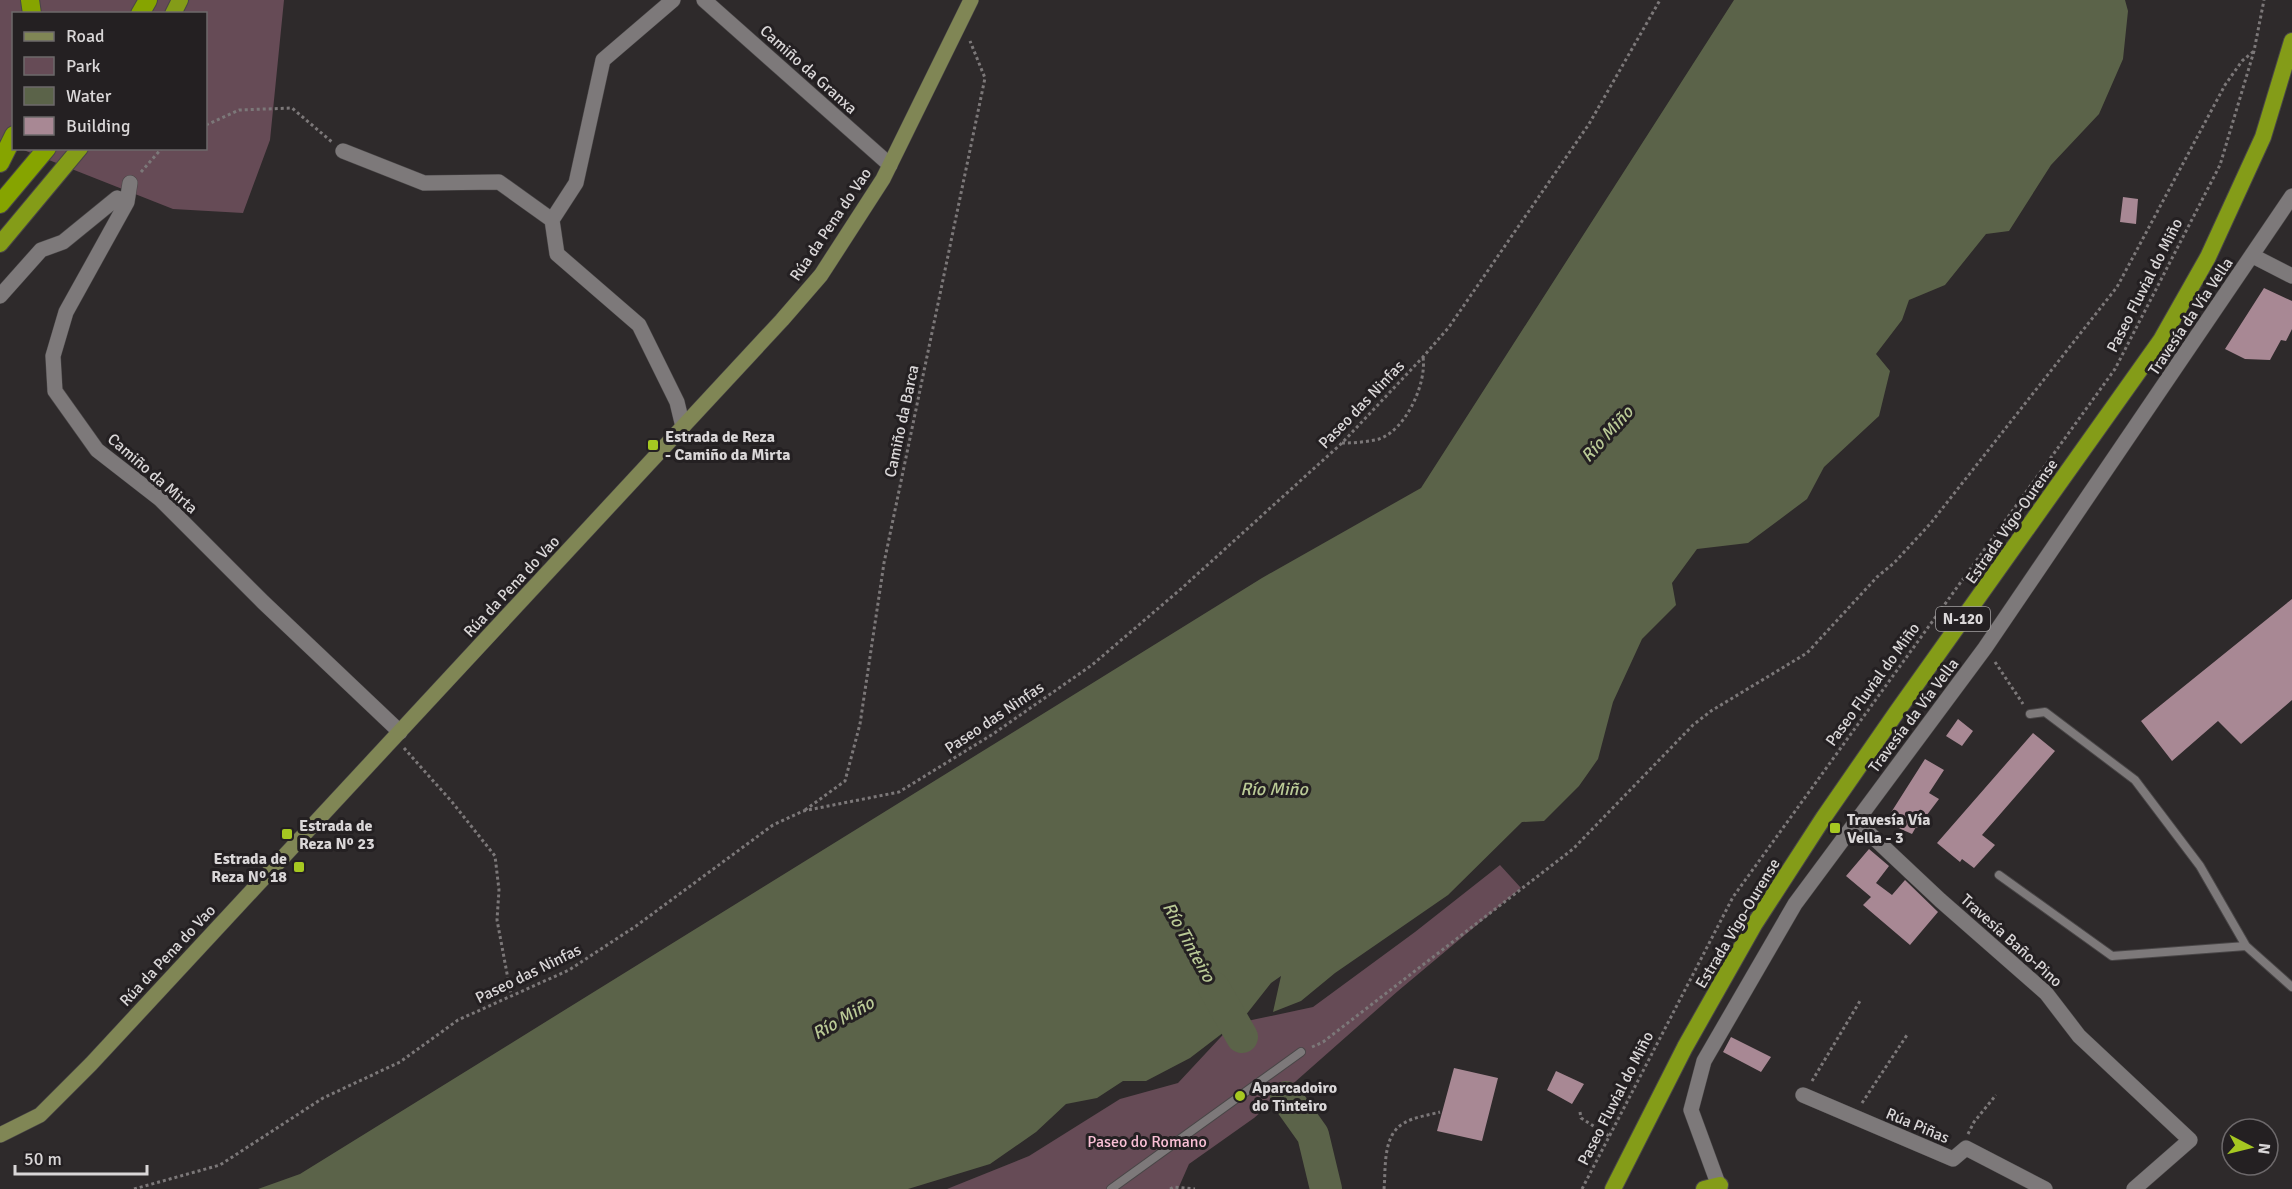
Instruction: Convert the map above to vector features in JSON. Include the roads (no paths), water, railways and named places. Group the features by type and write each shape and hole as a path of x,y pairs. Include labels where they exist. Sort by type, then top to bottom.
{"highway":[{"name":"Estrada Vigo-Ourense","path":"1613,1189 1684,1047 1754,925 1883,732 2161,340 2208,257 2263,137 2292,41"},
{"path":"0,163 12,139"},
{"path":"0,204 45,150"},
{"path":"0,244 78,150"}],"main road":[{"name":"Rúa da Pena do Vao","path":"0,1135 40,1115 47,1108 397,735 782,320 821,275 883,179 971,0"}],"street":[{"path":"674,0 603,60 576,183 552,220 557,254 639,325 677,402 683,427"},
{"name":"Camiño da Granxa","path":"704,0 890,165"},
{"path":"343,151 424,183 499,182 552,220"},
{"name":"Camiño da Mirta","path":"130,183 127,202 66,312 52,356 55,391 97,450 160,499 397,735"},
{"name":"Travesía da Vía Vella","path":"1720,1188 1691,1110 1704,1061 1795,904 1985,648 2292,196"},
{"path":"0,296 41,249 63,242 117,198"},
{"path":"2253,256 2292,276"},
{"name":"Travesía Baño-Pino","path":"1856,821 1940,900 2046,993 2079,1036 2190,1140 2134,1189"},
{"name":"Rúa Piñas","path":"1803,1095 1953,1159 1966,1148 2045,1189"}],"lane":[{"path":"2030,714 2045,712 2134,780 2200,866 2246,946 2292,987"},
{"path":"1999,875 2112,956 2246,946"},
{"path":"1111,1189 1301,1052"}],"water":[{"name":"Río Miño","path":"1734,0 2125,0 2128,11 2123,59 2099,114 2051,165 2009,231 1986,234 1945,285 1909,300 1902,320 1876,354 1890,371 1879,416 1824,467 1807,499 1748,543 1697,549 1672,583 1676,605 1642,639 1613,702 1598,759 1579,786 1544,821 1522,822 1448,895 1335,973 1301,1001 1273,1012 1281,976 1271,983 1245,1016 1190,1058 1146,1081 1123,1081 1097,1098 1066,1104 1036,1132 990,1164 908,1189 258,1189 300,1174 1262,578 1421,488"}],"waterway":[{"name":"Río Tinteiro","path":"1214,988 1242,1037"},
{"name":"Río Tinteiro","path":"1286,1097 1313,1135 1326,1189"}],"place":[{"name":"Estrada de Reza - Camiño da Mirta","path":"653,445"},
{"name":"Travesía Vía Vella - 3","path":"1835,828"},
{"name":"Estrada de Reza Nº 23","path":"287,834"},
{"name":"Estrada de Reza Nº 18","path":"299,867"},
{"name":"Aparcadoiro do Tinteiro","path":"1240,1096"}],"park label":[{"name":"Paseo do Romano","path":"1147,1141"}]}
